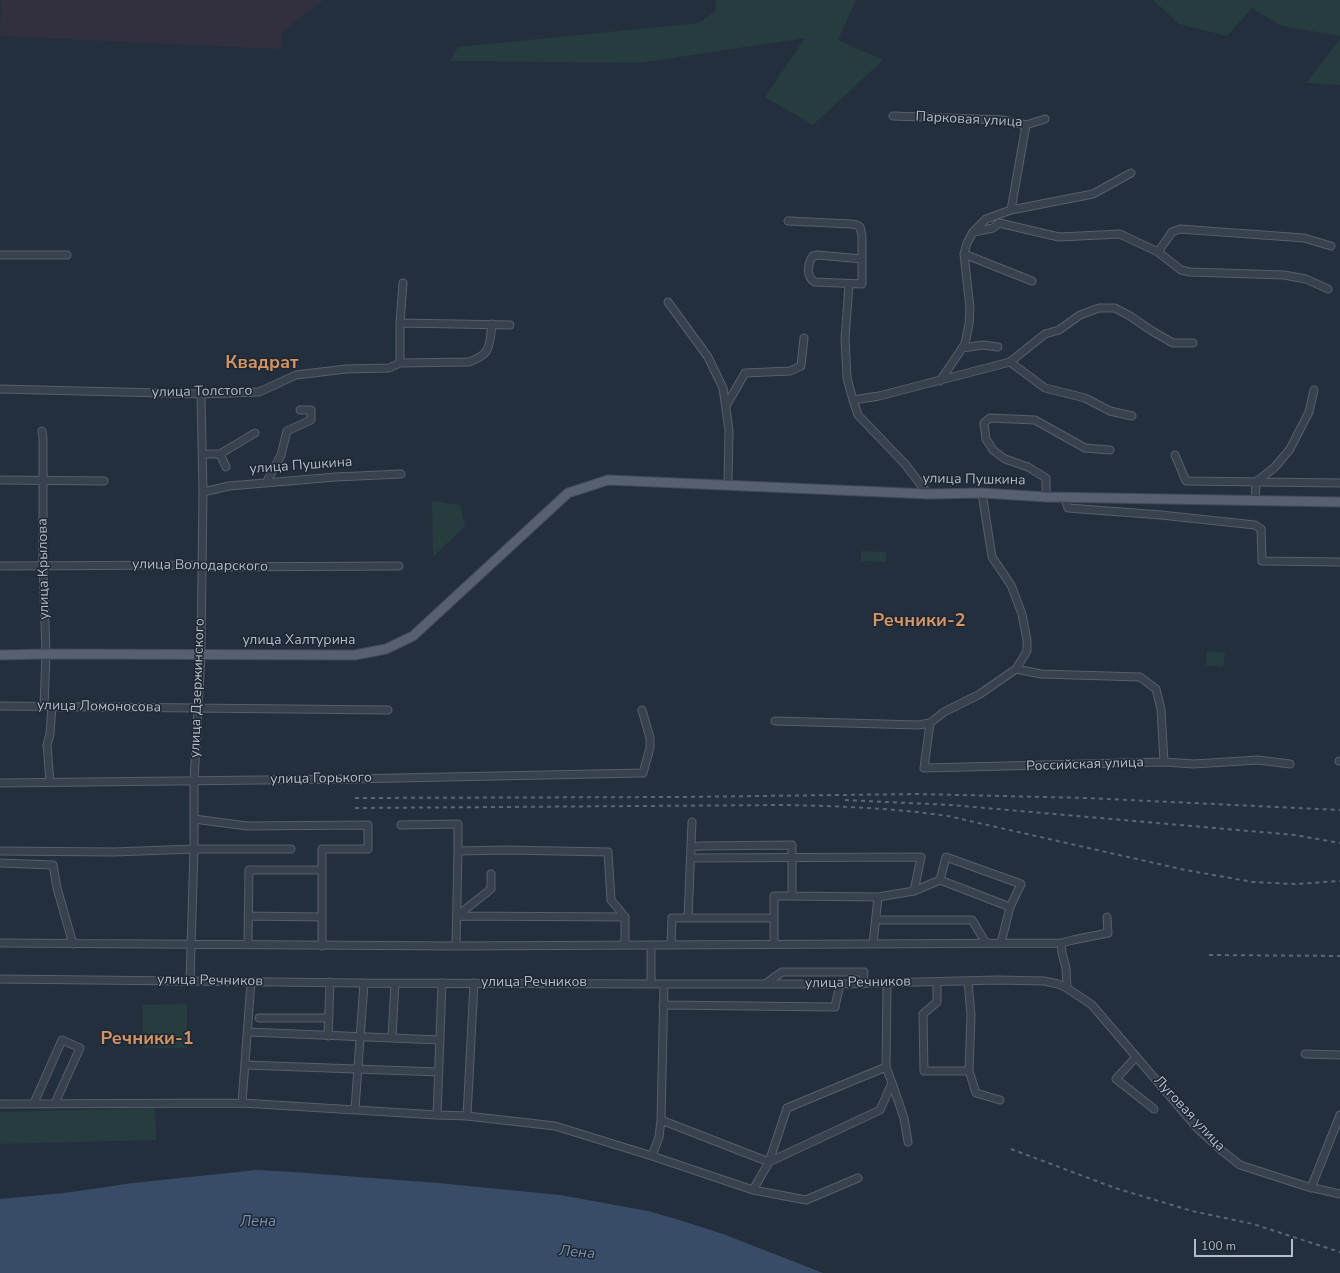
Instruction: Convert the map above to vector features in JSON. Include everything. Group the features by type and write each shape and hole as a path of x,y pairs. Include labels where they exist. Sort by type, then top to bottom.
{"main road":[{"name":"улица Пушкина","path":"608,480 928,494 982,493 1064,497 1340,502"},
{"name":"улица Халтурина","path":"0,655 355,656 386,649 413,636 568,493 608,480"}],"street":[{"name":"Парковая улица","path":"893,116 1003,120 1026,125 1045,119"},
{"path":"1011,210 1026,125"},
{"path":"940,381 965,344 969,324 970,308 964,254 967,242 973,232 986,219 1011,210 1093,194 1131,173"},
{"path":"788,221 857,225 862,231 862,259 862,284 822,283 811,280 808,275 809,262 813,256 818,255 862,259"},
{"path":"973,232 993,228 1000,223 1060,237 1120,234 1158,252 1181,270 1190,272 1284,275 1306,279 1328,289"},
{"path":"1158,252 1172,232 1180,229 1304,238 1331,246"},
{"path":"964,254 1032,281"},
{"path":"0,255 67,255"},
{"path":"400,363 400,323 403,283"},
{"path":"849,284 846,339 847,378 858,415 904,464 928,494"},
{"path":"668,302 708,357 723,388 729,430 728,485"},
{"path":"853,400 879,396 1010,362 1045,334 1059,330 1080,315 1099,308 1115,308 1173,343 1193,343"},
{"path":"400,323 510,325"},
{"name":"улица Толстого","path":"0,390 201,394 259,392 296,375 346,369 389,368 400,363 469,362 479,358 488,350 492,324"},
{"path":"726,406 746,373 790,372 801,366 804,338"},
{"path":"962,348 983,345 998,347"},
{"path":"1010,362 1045,388 1085,398 1110,411 1132,416"},
{"path":"1255,500 1256,482 1275,467 1290,449 1309,412 1314,390"},
{"name":"улица Дзержинского","path":"190,981 194,849 194,781 201,655 203,492 201,394"},
{"path":"266,483 281,455 287,431 311,420 311,410 300,410"},
{"path":"1046,496 1046,478 1028,467 1005,459 993,450 986,439 984,423 990,418 1035,420 1085,448 1110,450"},
{"name":"улица Крылова","path":"42,431 44,439 43,565 46,654 44,706"},
{"path":"202,454 220,454 255,433"},
{"path":"220,454 226,467"},
{"path":"1175,455 1186,481 1340,482"},
{"name":"улица Пушкина","path":"203,492 229,486 336,477 401,474"},
{"path":"0,480 104,481"},
{"path":"775,721 918,725 930,723 944,712 980,694 1016,669 1027,651 1027,640 1022,614 1011,585 992,558 982,493"},
{"path":"1064,497 1068,508 1255,524 1261,528 1262,561 1340,562"},
{"name":"улица Володарского","path":"0,566 199,565 202,568 399,566"},
{"path":"1016,669 1041,674 1140,677 1156,689 1161,709 1164,762"},
{"name":"улица Ломоносова","path":"0,706 388,710"},
{"path":"50,782 47,745 50,734 52,706"},
{"name":"улица Горького","path":"0,782 194,781 643,773 650,748 650,738 642,710"},
{"name":"Российская улица","path":"930,723 924,768 1164,762 1194,764 1258,760 1290,764"},
{"path":"194,819 247,826 368,825 368,849 322,849 322,946"},
{"path":"688,918 692,822"},
{"path":"401,825 458,824 456,946"},
{"path":"691,847 792,845 792,896"},
{"path":"0,851 114,852 194,849 291,849"},
{"path":"458,851 506,850 608,852 611,900 625,917 625,945"},
{"path":"940,880 946,856 1021,884 1010,907 1001,943"},
{"path":"691,858 921,857 914,891"},
{"path":"0,863 53,864 57,888 73,944"},
{"path":"248,945 249,870 322,870"},
{"path":"457,916 491,889 492,874"},
{"path":"774,944 774,896 878,897 914,891 940,880 1010,907"},
{"path":"873,944 878,897"},
{"path":"248,916 322,916"},
{"path":"457,916 625,917"},
{"path":"0,943 322,946 1062,943 1108,933 1107,917"},
{"path":"671,944 672,918 774,918"},
{"path":"876,920 972,920 986,943"},
{"path":"1062,943 1062,953 1066,968 1067,988"},
{"path":"651,945 651,984"},
{"path":"765,984 782,972 864,972 863,984"},
{"name":"улица Речников","path":"0,979 395,984 887,984 1005,980 1044,981 1058,984 1067,988"},
{"path":"968,981 971,1015 969,1071 976,1093 1000,1100"},
{"path":"242,1103 251,982"},
{"path":"328,1036 330,982"},
{"path":"937,982 936,1002 923,1014 924,1071 969,1071"},
{"path":"355,1109 364,983"},
{"path":"437,1115 442,983"},
{"path":"467,1116 474,983"},
{"path":"392,1038 395,984"},
{"path":"652,1156 659,1137 661,1120 662,1005 664,984"},
{"path":"662,1005 835,1007 840,984"},
{"path":"887,984 886,1067 904,1118 908,1142"},
{"name":"Луговая улица","path":"1067,988 1092,1005 1198,1129 1240,1165 1311,1188 1340,1194"},
{"path":"259,1018 329,1018"},
{"path":"248,1032 440,1040"},
{"path":"34,1103 62,1040 80,1048 55,1103"},
{"path":"1305,1054 1340,1055"},
{"path":"1136,1057 1116,1079 1154,1109"},
{"path":"245,1065 439,1072"},
{"path":"754,1190 769,1162 787,1108 886,1067"},
{"path":"661,1120 769,1162 880,1110 892,1083"},
{"path":"0,1104 242,1103 467,1116 555,1126 754,1190 806,1200 858,1178"},
{"path":"1311,1188 1340,1115"}],"shaded area":[{"path":"1,0 323,0 282,32 280,49 0,36"}],"green space":[{"path":"715,0 856,0 838,40 883,60 813,125 765,97 805,38 640,63 450,61 458,47 699,23 716,11"},
{"path":"1153,0 1340,0 1340,36 1282,26 1252,8 1227,36 1179,24"},
{"path":"1340,39 1340,85 1306,83"},
{"path":"432,501 460,505 465,526 433,557"},
{"path":"861,551 886,552 886,562 861,561"},
{"path":"1207,651 1225,653 1223,667 1205,665"},
{"path":"187,1004 187,1048 143,1048 143,1005"},
{"path":"155,1108 156,1140 0,1144 0,1112"}],"water":[{"name":"Лена","path":"257,1170 438,1183 560,1195 648,1211 723,1234 823,1273 0,1273 0,1199 64,1193 133,1183"}],"railway":[{"path":"355,798 680,797 917,794 1087,798 1340,810"},
{"path":"845,800 951,805 1295,835 1340,843"},
{"path":"355,808 784,805 886,809 948,816 1185,870 1253,882 1295,884 1340,881"},
{"path":"1209,955 1340,956"},
{"path":"1011,1149 1115,1188 1192,1211 1253,1224 1340,1252"}],"district":[{"name":"Квадрат","path":"262,364"},
{"name":"Речники-2","path":"919,622"},
{"name":"Речники-1","path":"147,1040"}]}
